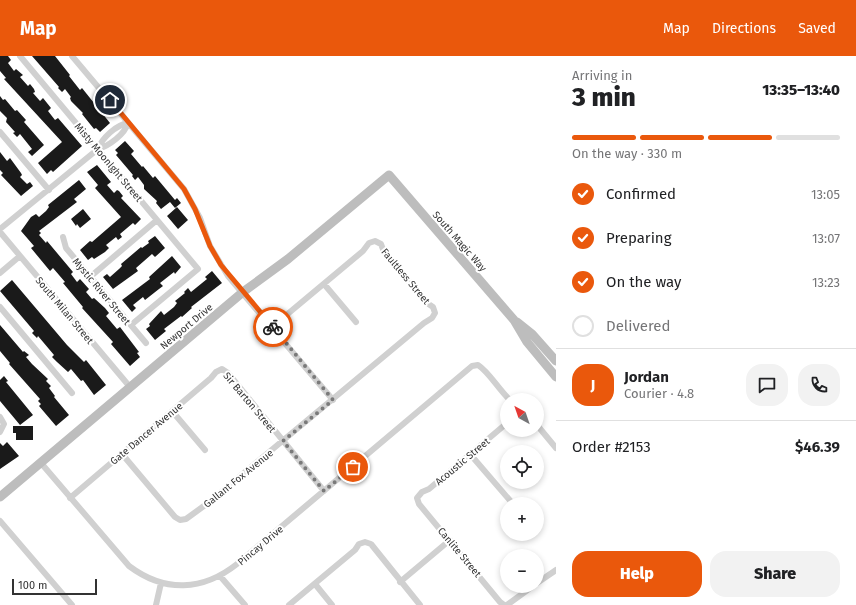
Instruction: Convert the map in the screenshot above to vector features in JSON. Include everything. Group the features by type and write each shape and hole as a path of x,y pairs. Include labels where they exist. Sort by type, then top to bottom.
{"street":[{"name":"Misty Moonlght Street","path":"20,56 198,269 131,325"},
{"path":"72,56 184,189 195,209 215,256 242,292 333,400"},
{"path":"0,231 37,197 49,190 98,149 104,148 126,129 128,123"},
{"path":"0,132 49,190"},
{"name":"Newport Drive","path":"0,497 242,292 288,260 389,175"},
{"name":"South Magic Way","path":"389,175 514,320 527,342 556,377"},
{"path":"90,277 157,220"},
{"name":"South Milan Street","path":"0,231 130,388"},
{"name":"Mystic River Street","path":"63,237 66,248 146,343"},
{"name":"Faultless Street","path":"324,284 363,251 369,243 375,241 381,244 384,252 432,307 435,313"},
{"path":"0,274 20,256"},
{"path":"272,327 324,284 356,322"},
{"path":"0,307 72,393"},
{"name":"Gallant Fox Avenue","path":"122,454 175,517 180,520 186,519 208,503 333,400 424,322 432,318 435,313"},
{"name":"South Magic Way","path":"514,320 532,334 556,361"},
{"name":"Pincay Drive","path":"41,463 129,566 144,576 161,583 179,585 198,584 220,576 324,491 472,366 478,365 504,393"},
{"name":"Sir Barton Street","path":"222,370 228,373 324,491"},
{"name":"Gate Dancer Avenue","path":"70,498 216,372 222,370"},
{"path":"172,411 205,450"},
{"path":"0,417 4,424 0,432"},
{"name":"Acoustic Street","path":"417,498 422,492 500,429"},
{"path":"544,433 556,448"},
{"path":"470,454 507,497"},
{"name":"Canlite Street","path":"417,498 419,504 500,602 505,605"},
{"path":"0,521 72,605"},
{"path":"400,582 450,540"},
{"path":"289,605 355,550 359,544 365,542 371,544 420,605"},
{"path":"544,578 556,570"},
{"path":"220,576 244,605"},
{"path":"156,605 161,583"},
{"path":"315,584 332,605"},
{"path":"505,605 523,593"}],"building":[{"path":"0,56 8,56 11,60 8,63 14,71 16,69 23,75 20,77 28,86 30,84 35,92 33,93 40,101 43,98 51,108 48,111 55,120 58,118 82,146 53,172 51,170 47,174 38,163 62,142 4,79 6,78 0,71"},
{"path":"32,56 55,56 80,90 82,88 110,123 100,132 96,128 94,129 82,114 83,113 71,101 71,97 65,89 62,92 58,88 59,87"},
{"path":"0,96 3,100 5,99 15,111 17,110 26,120 24,122 44,145 32,156 28,152 32,149 20,134 17,137 13,133 15,132 6,122 7,118 0,111"},
{"path":"125,141 134,151 131,154 142,167 143,166 153,178 155,176 175,200 177,198 181,203 175,208 170,202 161,209 156,203 157,201 144,189 144,185 138,177 135,180 132,176 133,175 116,155 118,153 115,150"},
{"path":"0,152 7,161 10,158 21,173 22,175 20,177 27,184 30,182 33,186 21,196 1,175 3,173 0,170"},
{"path":"97,165 111,182 107,185 114,193 117,190 119,191 123,196 121,198 141,219 135,225 133,223 120,234 122,237 118,240 116,237 106,245 109,248 105,252 94,259 92,257 88,260 80,250 90,241 92,242 121,217 95,188 98,185 87,172"},
{"path":"79,180 86,189 74,199 77,202 39,231 41,233 39,235 46,243 47,241 73,272 71,274 77,282 80,279 89,289 86,292 92,299 94,298 105,308 109,313 106,316 117,329 120,327 139,352 137,353 140,357 130,366 111,344 113,342 82,308 83,307 63,283 65,282 53,268 50,271 31,248 34,246 21,231 31,217 36,214 39,217 49,207 48,205"},
{"path":"177,207 188,220 178,229 167,216"},
{"path":"83,209 91,219 80,228 77,224 76,226 71,219"},
{"path":"155,236 165,248 155,257 152,254 136,268 138,271 113,289 103,277 107,274 110,277 122,266 121,264 141,247 142,248 149,243 148,241"},
{"path":"172,256 181,267 175,274 174,272 160,283 163,286 145,300 143,297 133,305 136,308 132,312 122,300 150,279 149,277"},
{"path":"212,271 222,283 191,307 192,308 182,317 181,316 164,329 166,331 155,340 146,329 150,326 149,324 161,311 164,315 174,307 177,303 175,301 185,293 184,292 188,288 191,292 207,279 205,277"},
{"path":"12,280 67,345 84,362 86,360 106,385 94,395 83,380 81,381 71,369 68,372 52,357 54,355 38,336 37,338 32,333 34,331 0,291"},
{"path":"0,325 23,352 24,351 29,355 26,357 32,364 48,379 46,381 51,386 49,388 55,396 54,397 69,415 56,426 39,406 41,404 38,401 40,399 9,364 10,363 0,351"},
{"path":"4,376 8,381 6,382 33,415 20,425 0,401 0,380"},
{"path":"13,426 33,426 33,440 16,440 16,433 13,433"},
{"path":"7,442 19,456 0,469 0,443 3,446"}],"way so far":[{"path":"273,327 333,400 283,441 324,491 353,467"}],"route":[{"path":"110,100 184,189 200,218 210,246 228,276 273,327"}]}
